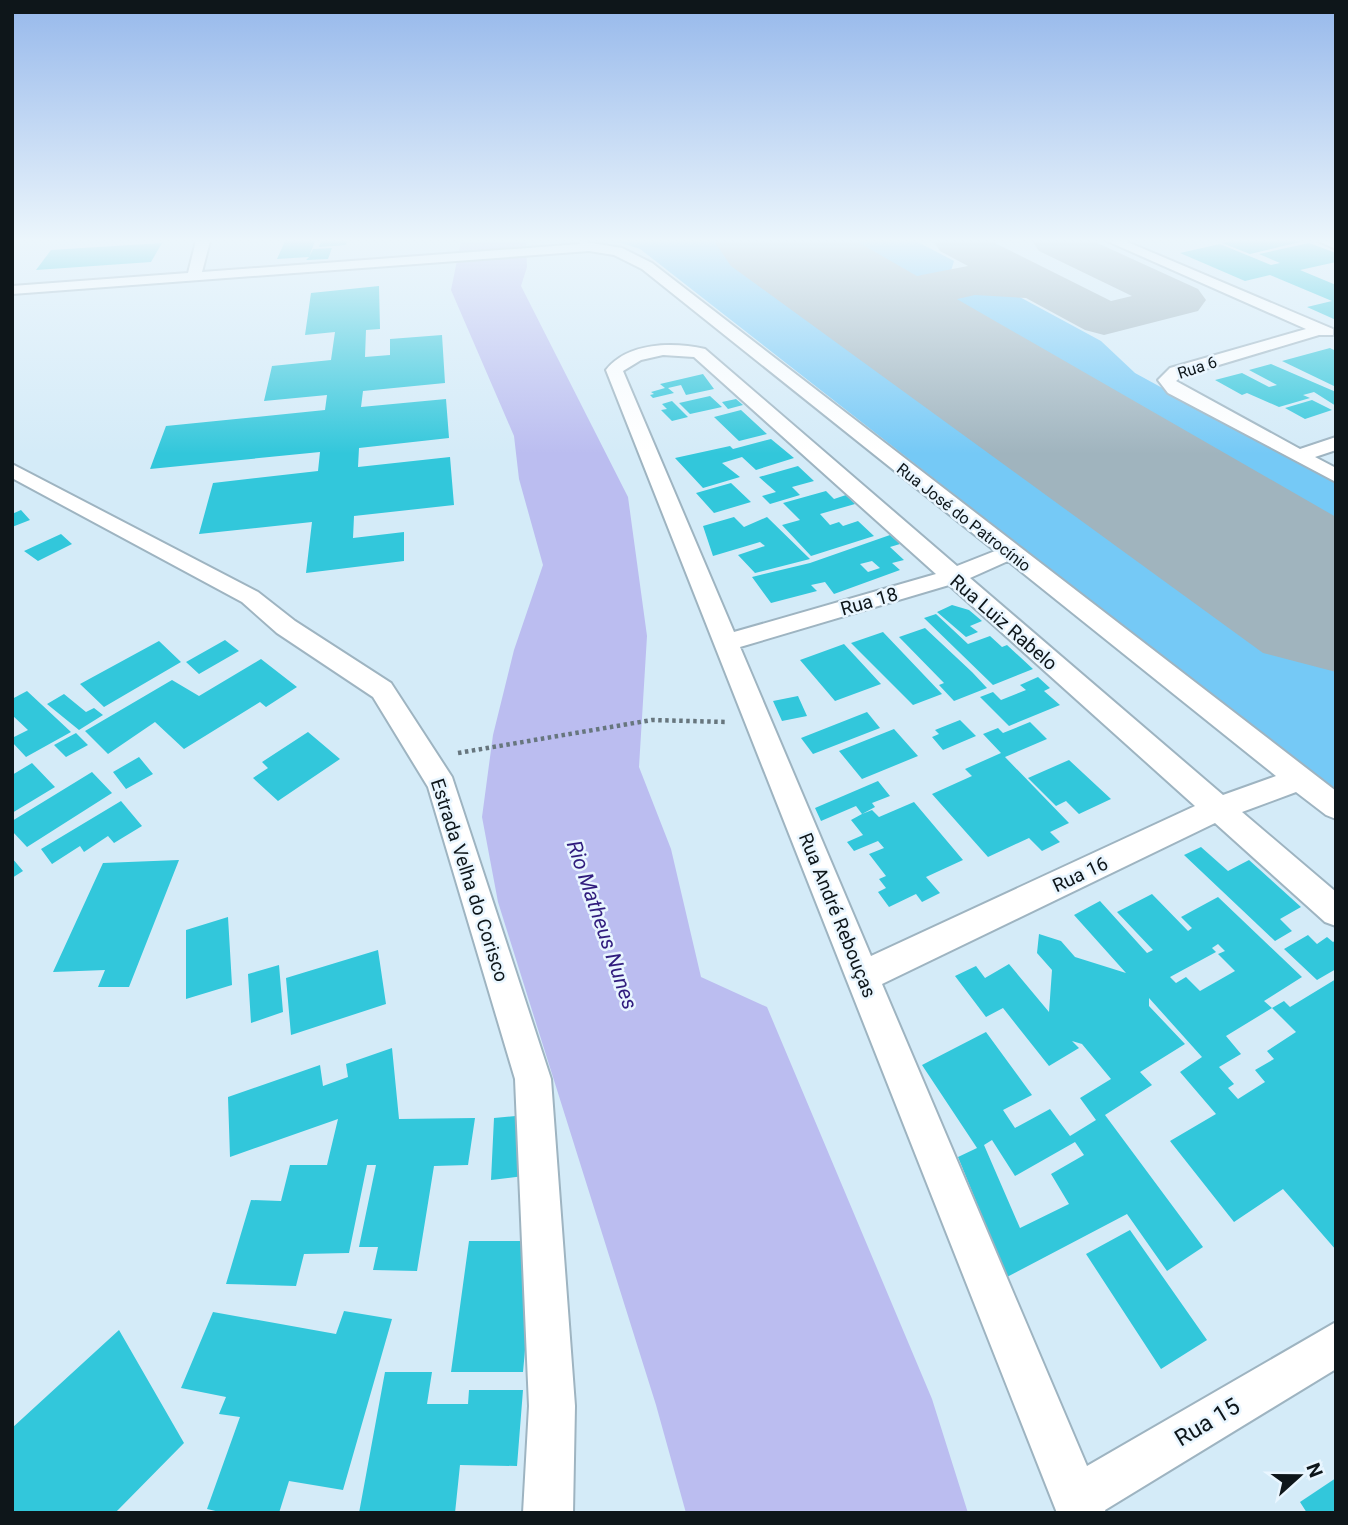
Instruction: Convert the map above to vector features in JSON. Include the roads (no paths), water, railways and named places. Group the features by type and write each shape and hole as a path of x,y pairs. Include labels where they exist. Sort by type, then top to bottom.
{"street":[{"name":"Rua José do Patrocínio","path":"685,312 711,340 1009,553 1336,807"},
{"path":"1281,312 1328,332"},
{"name":"Rua 6","path":"1299,456 1174,389 1167,380 1176,372 1328,332"},
{"name":"Rua André Rebouças","path":"711,340 638,353 614,370 1080,1506"},
{"name":"Rua Luiz Rabelo","path":"711,340 952,577 1336,912"},
{"path":"1299,456 1336,443"},
{"path":"1299,456 1336,476"},
{"name":"Estrada Velha do Corisco","path":"12,470 250,597 286,627 383,690 442,785 533,1079 552,1406 548,1513"},
{"name":"Rua 18","path":"726,643 952,577 1009,553"},
{"name":"Rua 16","path":"863,976 1217,809 1300,779"},
{"name":"Rua 15","path":"1080,1506 1336,1344"}],"water":[{"name":"Rio Matheus Nunes","path":"461,312 534,312 628,497 647,636 639,767 671,849 701,977 767,1007 932,1399 968,1513 686,1513 656,1405 498,902 482,817 493,735 514,650 543,565 519,479 514,436"}]}
